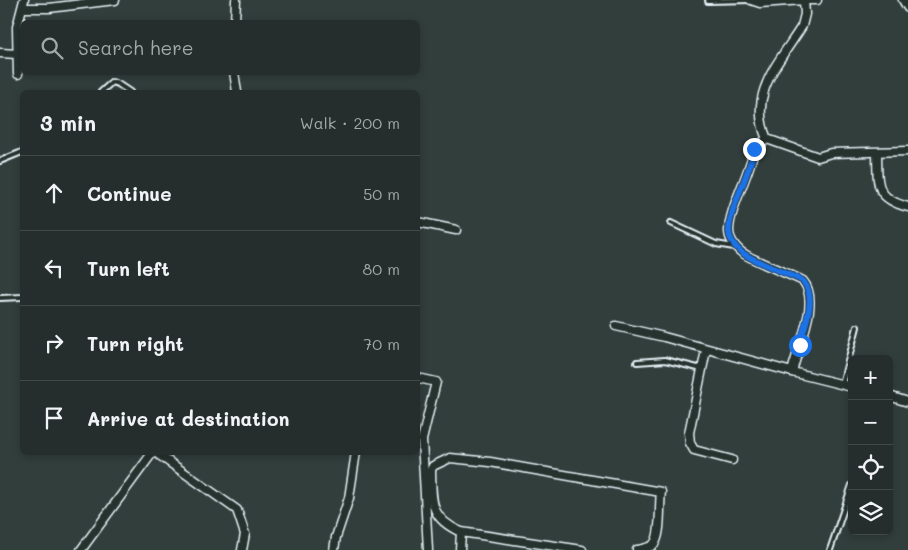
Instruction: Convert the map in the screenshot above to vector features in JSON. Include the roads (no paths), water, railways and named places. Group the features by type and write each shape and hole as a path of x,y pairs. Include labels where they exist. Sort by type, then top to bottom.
{"street":[{"path":"18,74 17,27 24,4 48,8 115,0"},
{"path":"235,20 236,0"},
{"path":"751,0 760,3 817,0"},
{"path":"767,139 760,116 761,94 802,26 805,14 804,0"},
{"path":"903,0 908,8"},
{"path":"0,53 18,54"},
{"path":"234,75 237,90"},
{"path":"767,139 818,157 831,153 877,154 908,151"},
{"path":"767,139 754,149 752,164 729,231 741,252 803,281 809,288 811,300 792,372"},
{"path":"877,154 879,188 883,196 890,201 908,207"},
{"path":"420,222 456,230"},
{"path":"616,326 848,386"},
{"path":"706,350 689,433 690,443 694,450 732,460"},
{"path":"420,378 436,382 422,440 428,550"},
{"path":"893,397 908,402"},
{"path":"81,550 152,455"},
{"path":"158,455 237,510 245,534 242,550"},
{"path":"334,550 336,537 349,498 356,455"},
{"path":"582,550 461,532 445,525 438,517 433,506 431,470 433,466 450,458 499,463 661,492 656,542 652,546 637,550"},
{"path":"460,550 461,532"}],"lane":[{"path":"708,1 751,0"},
{"path":"103,90 112,82 127,90"},
{"path":"0,161 20,153"},
{"path":"671,223 716,244 737,248"},
{"path":"0,298 20,297"},
{"path":"842,384 857,327"},
{"path":"637,362 665,360 702,369"},
{"path":"830,550 850,490"}]}
